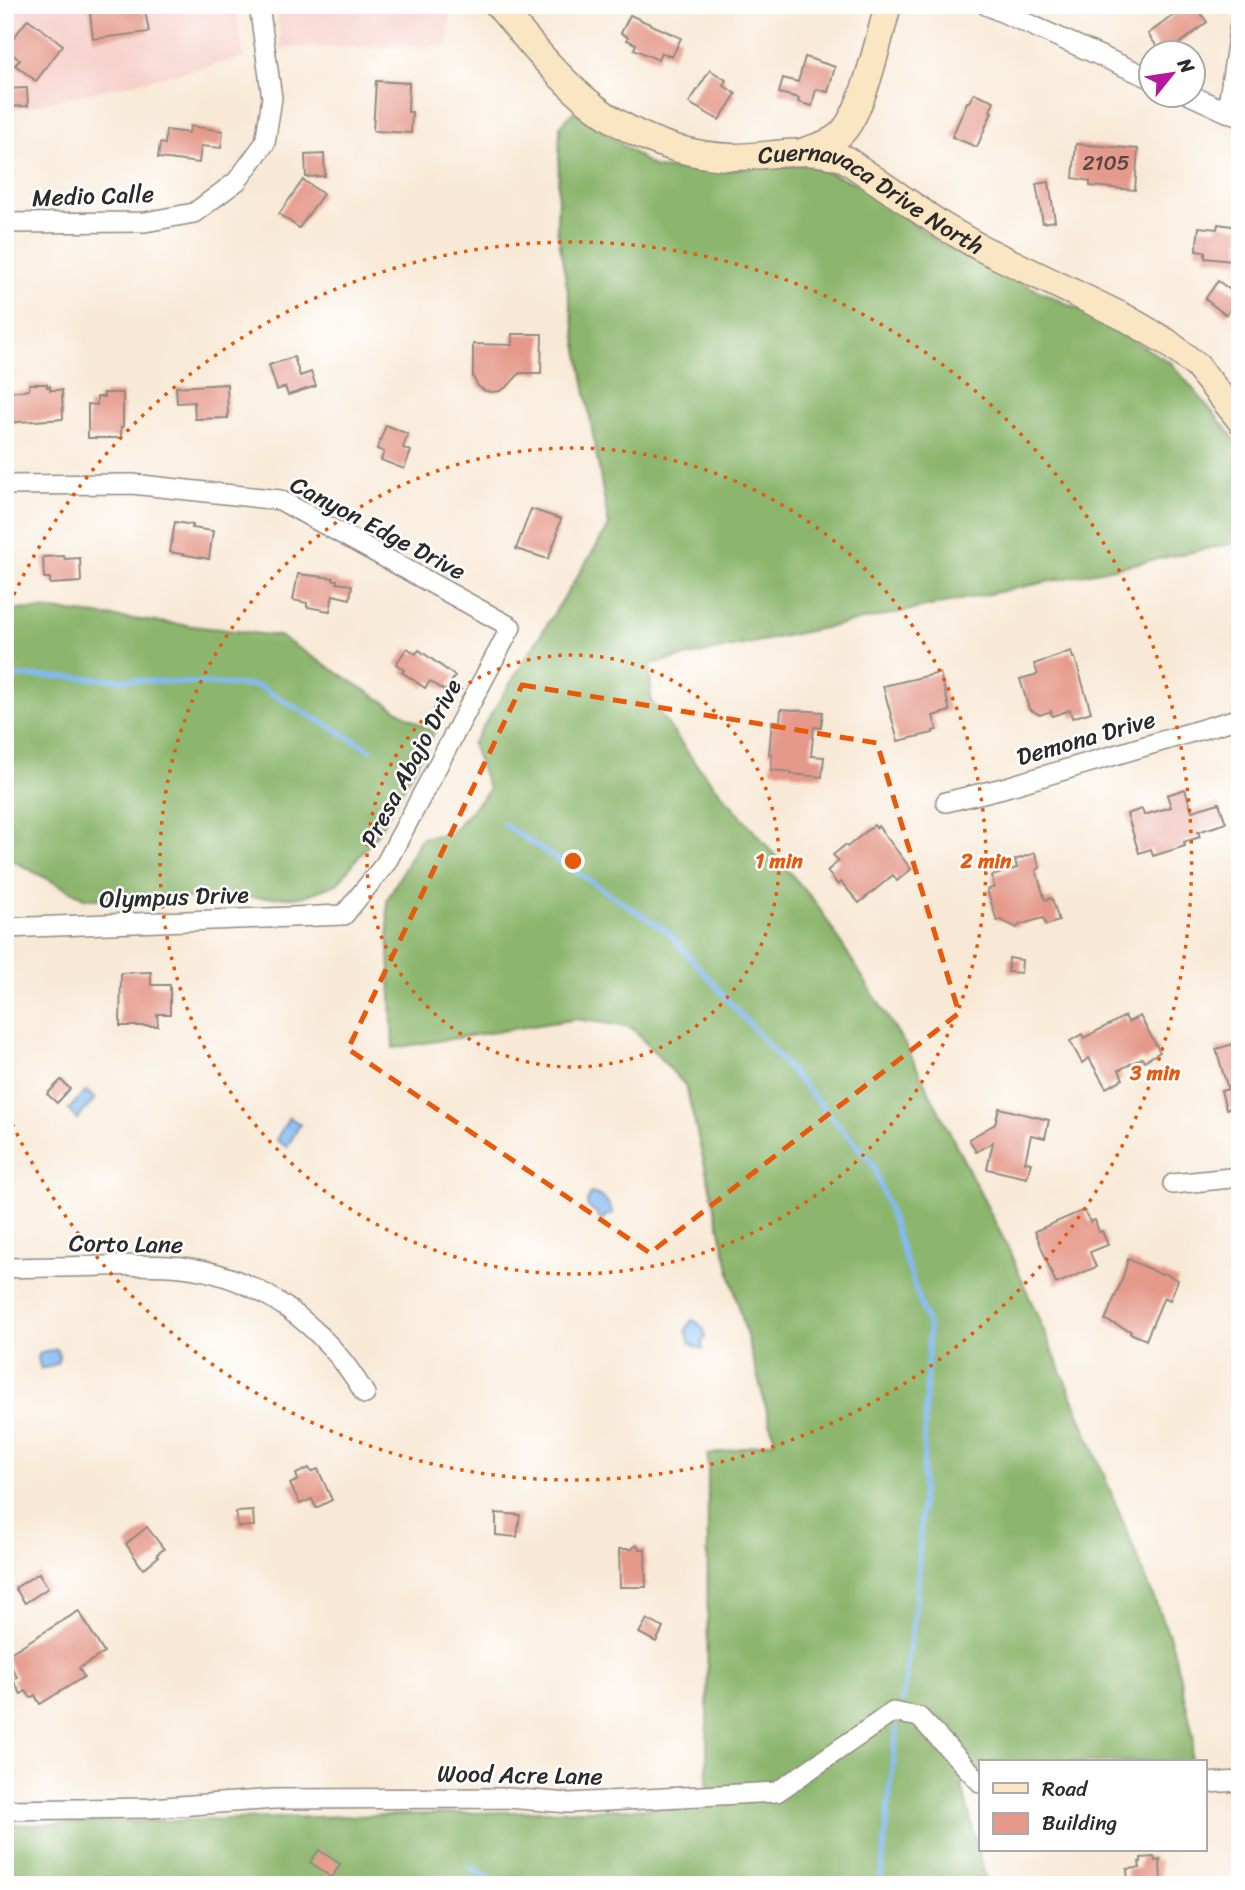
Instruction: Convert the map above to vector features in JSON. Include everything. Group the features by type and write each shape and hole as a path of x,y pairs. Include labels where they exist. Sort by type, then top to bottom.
{"street":[{"name":"Medio Calle","path":"5,223 145,222 194,213 237,181 265,143 272,98 259,5"},
{"name":"Cuernavaca Drive North","path":"498,5 554,70 584,100 618,124 651,141 692,153 732,157 805,151 827,153 845,159 961,236 1126,318 1167,342 1197,366 1240,420"},
{"path":"805,151 824,145 839,136 854,117 888,5"},
{"path":"986,5 1136,72"},
{"path":"1206,102 1233,114 1240,24"},
{"name":"Canyon Edge Drive","path":"5,485 132,484 280,500 511,627"},
{"name":"Presa Abajo Drive","path":"344,915 386,863 511,627"},
{"name":"Demona Drive","path":"946,802 1003,788 1240,718"},
{"name":"Olympus Drive","path":"5,928 344,915"},
{"path":"1172,1184 1240,1177"},
{"name":"Corto Lane","path":"5,1268 154,1265 223,1276 249,1286 298,1315 332,1347 366,1394"},
{"name":"Wood Acre Lane","path":"5,1810 151,1808 288,1799 507,1798 569,1803 777,1792 893,1712 919,1717 979,1781"},
{"path":"1206,1783 1240,1781"}],"highlighted area":[{"path":"522,685 877,743 959,1013 650,1253 348,1049"}],"shaded area":[{"path":"5,5 235,5 244,58 5,112"},
{"path":"276,5 451,5 447,46 281,48"}],"green space":[{"path":"574,111 655,168 708,171 806,164 861,185 942,245 1088,314 1171,363 1240,447 1240,542 650,664 651,701 696,764 816,903 907,1048 1009,1250 1076,1406 1172,1643 1194,1739 1190,1760 979,1760 979,1773 962,1786 987,1885 5,1885 5,1825 707,1807 708,1455 775,1441 731,1277 686,1086 631,1027 576,1019 393,1048 387,900 421,838 451,833 489,790 472,744 609,526 557,229 560,126"},
{"path":"5,609 54,610 279,636 434,733 378,833 337,884 302,897 86,899 5,857"}],"water":[{"path":"86,1091 95,1099 77,1119 68,1110"},
{"path":"289,1117 300,1124 287,1147 276,1140"},
{"path":"591,1193 602,1197 613,1213 605,1215 604,1221 588,1207"},
{"path":"692,1320 704,1330 703,1349 693,1345 688,1337 686,1330"},
{"path":"57,1349 58,1361 41,1369 39,1354"}],"building":[{"path":"89,5 144,5 149,32 93,39"},
{"path":"1187,5 1195,5 1207,22 1187,38 1151,38 1148,34"},
{"path":"630,15 681,38 672,57 661,52 658,60 634,49 636,44 621,33"},
{"path":"28,19 63,45 36,81 15,65 20,60 5,49"},
{"path":"805,57 835,67 828,92 816,89 812,106 798,102 799,98 779,93 783,78 798,82"},
{"path":"710,70 726,80 723,85 736,94 719,120 689,103"},
{"path":"376,81 409,83 408,112 412,112 411,133 373,131"},
{"path":"27,88 28,106 5,107 5,89"},
{"path":"974,93 994,101 977,147 952,137 967,102"},
{"path":"190,126 223,131 221,148 201,146 199,163 158,158 160,143 165,144 166,130 189,133"},
{"path":"1076,144 1138,149 1135,190 1090,186 1090,181 1073,178"},
{"path":"324,154 325,176 306,177 305,155"},
{"path":"303,180 323,194 299,228 279,214"},
{"path":"1049,182 1055,221 1043,223 1036,184"},
{"path":"1218,224 1240,227 1240,262 1205,258 1205,252 1196,251 1199,227 1217,229"},
{"path":"1218,281 1240,297 1226,315 1205,299"},
{"path":"512,334 542,334 541,373 520,373 500,391 485,391 473,377 473,344 512,345"},
{"path":"294,357 300,376 311,372 316,386 288,395 285,387 277,390 269,365"},
{"path":"29,384 47,384 50,390 62,390 63,419 5,423 8,392 29,390"},
{"path":"227,384 228,418 195,419 194,402 177,403 176,387"},
{"path":"104,393 123,393 121,438 88,438 88,404 97,405 97,397 104,397"},
{"path":"386,425 408,434 403,448 411,451 404,469 381,460 384,452 377,449"},
{"path":"531,509 561,519 548,559 516,549"},
{"path":"175,522 213,531 209,559 170,552"},
{"path":"64,556 65,559 80,558 81,582 50,584 50,578 44,578 43,557"},
{"path":"298,574 333,578 337,583 352,585 350,599 333,595 330,611 307,607 307,603 293,600"},
{"path":"407,648 416,654 419,650 455,676 445,691 430,681 425,688 402,672 404,670 396,664"},
{"path":"1071,651 1091,712 1072,718 1070,710 1052,716 1051,711 1040,715 1029,709 1020,679 1038,674 1034,664"},
{"path":"940,673 950,711 933,716 937,730 933,733 898,741 883,686"},
{"path":"781,709 823,712 821,728 814,727 811,756 824,757 822,777 771,770 772,754 769,754 772,721 780,722"},
{"path":"1185,789 1192,811 1219,803 1226,823 1198,832 1200,837 1184,842 1185,846 1153,856 1151,849 1139,853 1127,814 1142,809 1144,815 1171,807 1167,795"},
{"path":"874,825 876,828 878,826 911,869 897,881 893,875 859,903 841,882 838,885 827,871 839,861 833,855"},
{"path":"1035,853 1040,868 1036,870 1045,900 1052,898 1059,921 1046,925 1043,918 1017,928 1001,920 997,921 987,890 994,887 992,876 1017,868 1015,860"},
{"path":"1009,958 1022,960 1021,973 1008,972"},
{"path":"151,972 151,985 170,985 170,1014 157,1014 158,1026 120,1026 121,973"},
{"path":"1125,1016 1128,1022 1140,1016 1160,1052 1119,1070 1123,1079 1106,1088 1089,1058 1082,1063 1070,1041 1082,1034 1084,1038"},
{"path":"1240,1044 1240,1117 1236,1118 1233,1107 1226,1109 1221,1091 1228,1089 1216,1049"},
{"path":"61,1080 70,1089 57,1103 47,1094"},
{"path":"999,1108 1049,1120 1045,1138 1031,1135 1025,1162 1031,1163 1027,1178 987,1169 993,1142 976,1152 969,1139 995,1124"},
{"path":"1084,1210 1090,1222 1095,1220 1108,1245 1090,1252 1096,1267 1056,1284 1035,1231"},
{"path":"1128,1259 1178,1280 1170,1300 1164,1297 1146,1340 1105,1320"},
{"path":"309,1468 311,1472 318,1469 332,1500 316,1508 312,1499 300,1504 290,1484 298,1480 296,1474"},
{"path":"253,1511 254,1526 238,1527 236,1512"},
{"path":"496,1513 520,1515 517,1537 496,1535"},
{"path":"147,1527 164,1549 143,1569 126,1544"},
{"path":"636,1545 645,1549 646,1587 620,1587 619,1549 632,1549"},
{"path":"39,1573 48,1588 25,1603 15,1588"},
{"path":"79,1611 104,1653 79,1668 84,1677 40,1704 35,1695 31,1698 26,1691 21,1694 13,1680 17,1677 5,1656"},
{"path":"647,1619 663,1628 656,1642 639,1633"},
{"path":"319,1850 340,1864 332,1878 310,1862"},
{"path":"1154,1857 1155,1861 1160,1860 1161,1885 1128,1885 1127,1869 1140,1868 1141,1858"}],"waterway":[{"path":"5,676 258,686 371,750"},
{"path":"503,824 668,932 873,1164 929,1328 918,1587 902,1702"},
{"path":"880,1885 897,1728"},
{"path":"471,1868 503,1885"}]}
